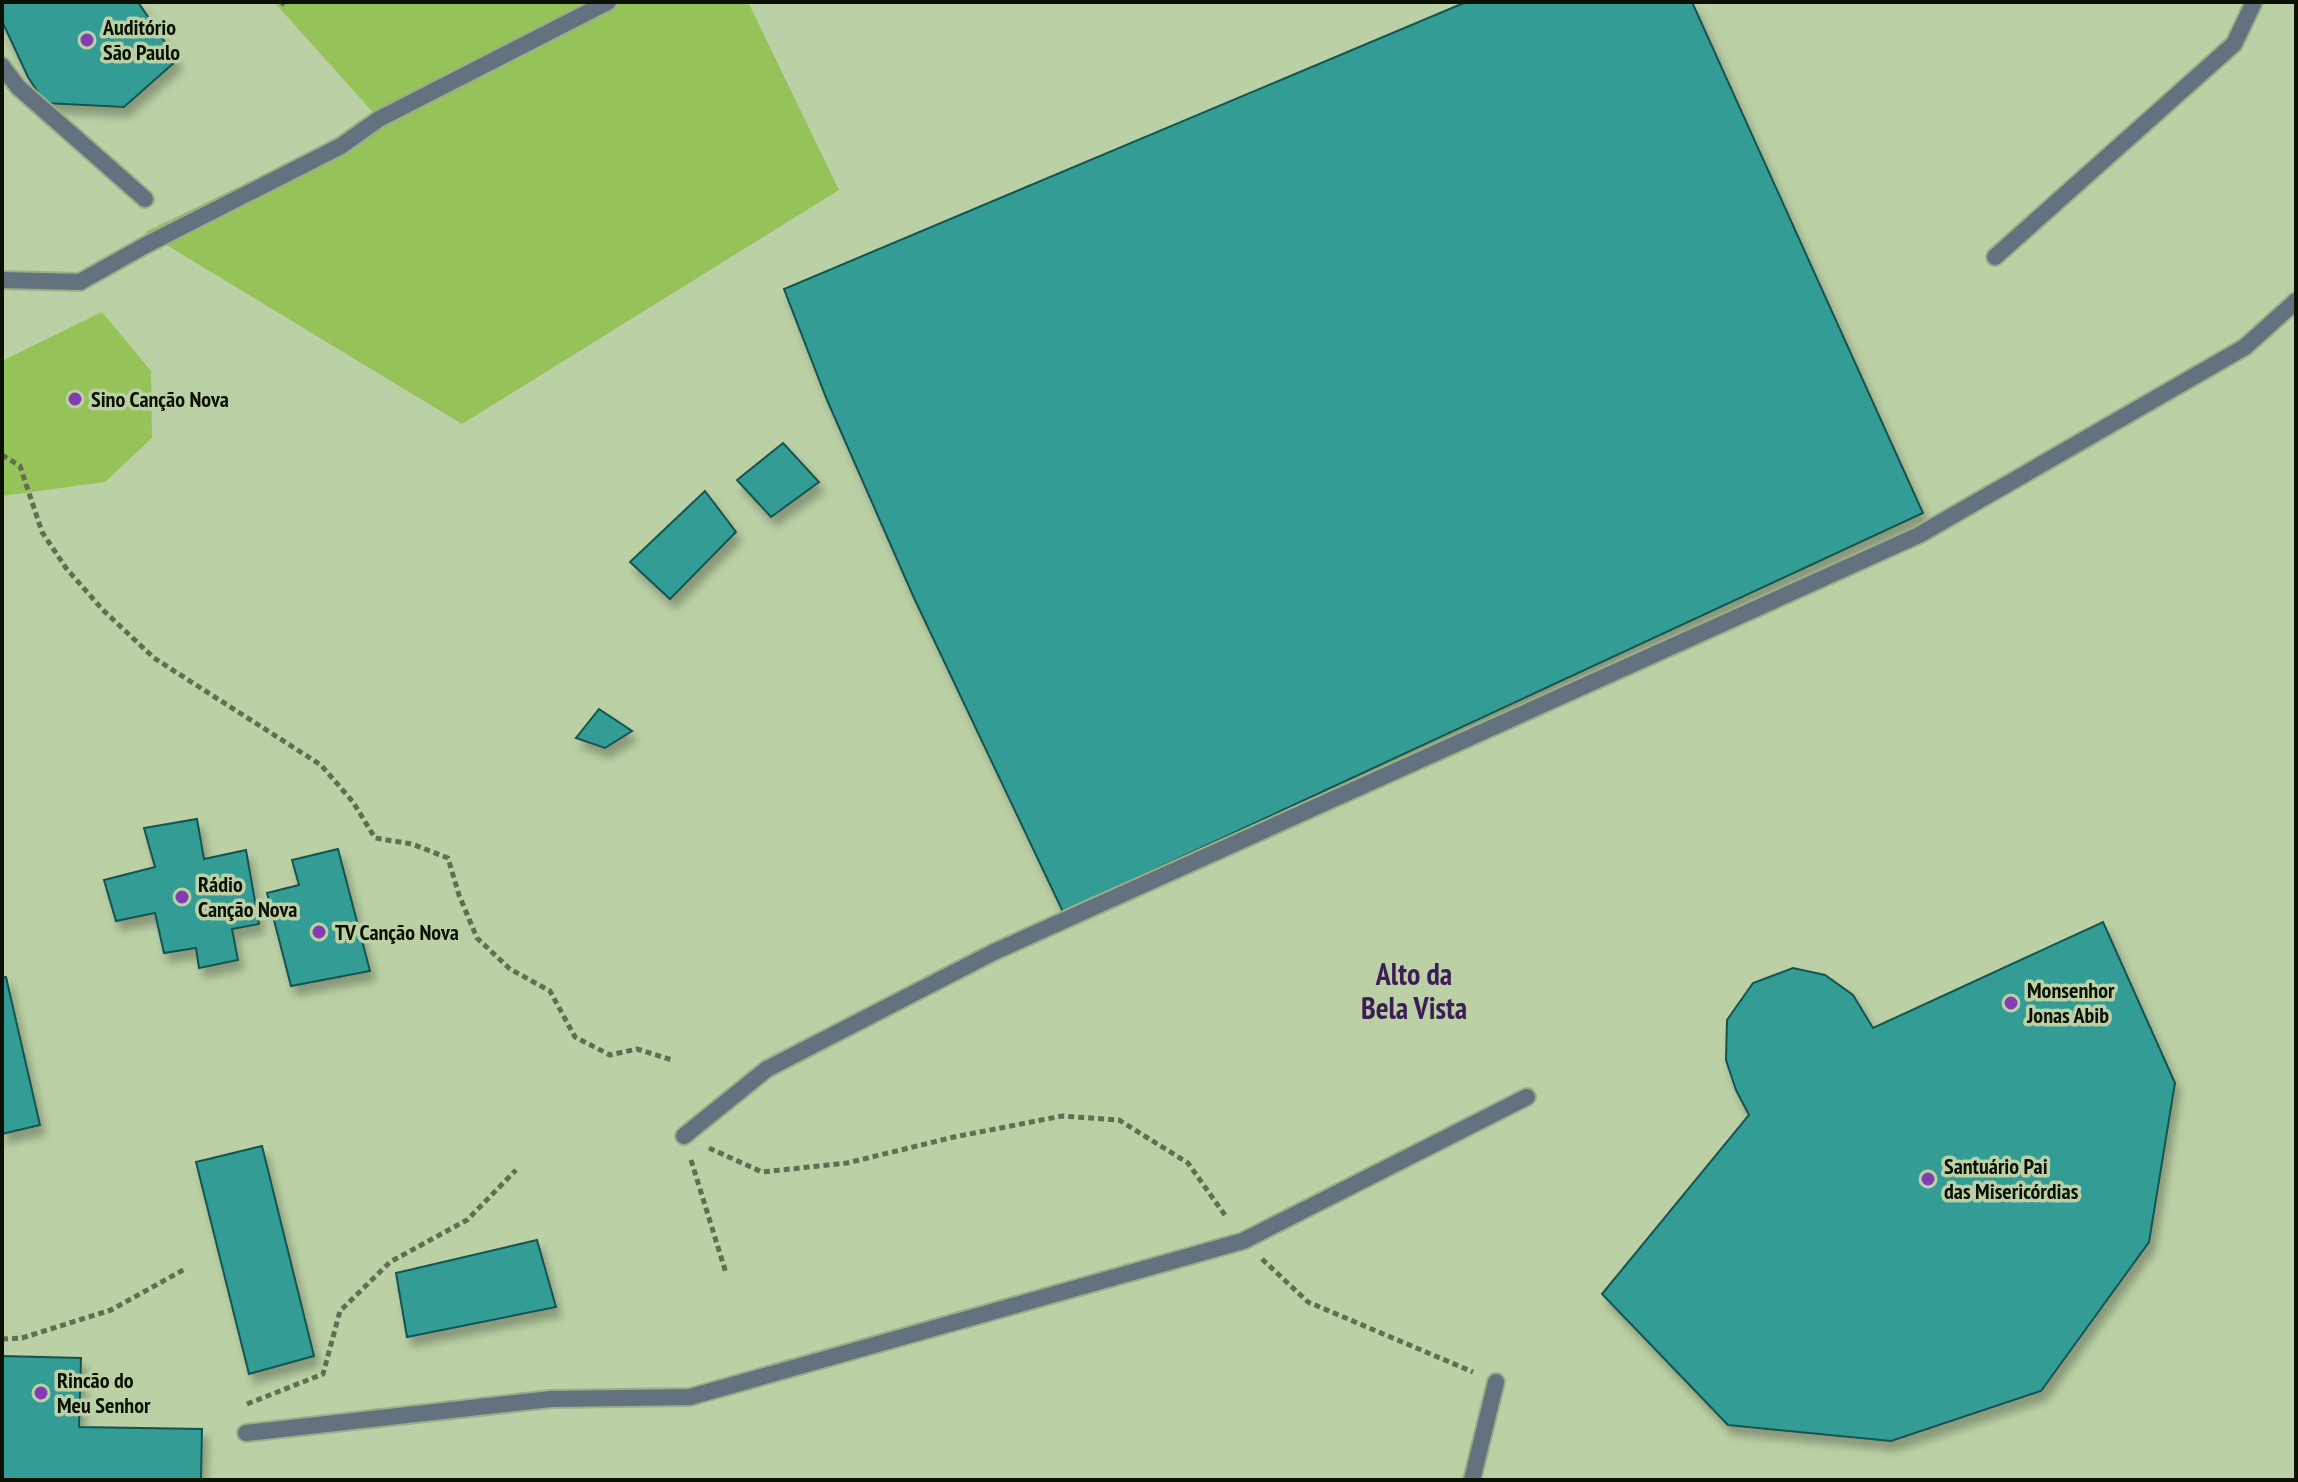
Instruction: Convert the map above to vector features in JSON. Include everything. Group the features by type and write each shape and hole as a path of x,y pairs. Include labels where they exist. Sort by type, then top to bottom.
{"lane":[{"path":"2,280 80,282 341,146 379,119 608,2"},
{"path":"1995,257 2234,44 2254,2"},
{"path":"2,66 18,87 145,199"},
{"path":"684,1136 767,1069 994,952 1919,535 2245,347 2296,301"},
{"path":"246,1433 551,1399 690,1397 1243,1241 1527,1097"},
{"path":"1472,1480 1496,1382"}],"path":[{"path":"2,455 20,466 42,532 66,568 103,610 154,658 321,765 353,802 375,838 412,844 448,858 477,938 510,969 550,991 575,1037 610,1055 637,1049 672,1060"},
{"path":"684,1136 762,1172 847,1163 954,1137 1062,1116 1119,1120 1188,1163 1243,1241 1308,1302 1496,1382"},
{"path":"684,1136 726,1273"},
{"path":"238,1407 323,1374 340,1311 390,1262 467,1220 516,1170"},
{"path":"2,1339 22,1338 111,1310 185,1269"}],"green space":[{"path":"274,2 748,2 839,190 462,424 145,232 379,119"},
{"path":"102,312 151,371 152,438 105,482 2,496 2,361"}],"building":[{"name":"Auditório São Paulo","path":"2,2 138,2 177,60 124,107 45,103 28,77 2,21"},
{"path":"1466,2 1692,2 1923,513 1063,912 914,598 827,400 784,289"},
{"path":"783,443 819,482 771,517 737,480"},
{"path":"705,491 736,532 670,599 630,562"},
{"path":"599,709 632,731 605,748 576,738"},
{"name":"Rádio Canção Nova","path":"197,819 204,859 246,850 259,924 232,929 238,960 199,968 196,948 164,953 155,913 116,921 104,880 155,867 144,828"},
{"name":"TV Canção Nova","path":"338,849 370,971 291,986 267,893 299,885 292,860"},
{"name":"Santuário Pai das Misericórdias","path":"2103,922 2175,1083 2149,1242 2041,1391 1891,1441 1728,1425 1602,1294 1749,1115 1726,1060 1727,1020 1753,983 1793,968 1825,975 1853,995 1873,1028"},
{"path":"6,977 40,1125 2,1134 2,978"},
{"path":"262,1146 314,1356 249,1374 196,1162"},
{"path":"537,1240 556,1307 407,1337 396,1273"},
{"name":"Rincão do Meu Senhor","path":"2,1356 81,1358 79,1427 202,1429 201,1480 2,1480"}],"place":[{"name":"Auditório São Paulo","path":"87,40"},
{"name":"Sino Canção Nova","path":"75,399"},
{"name":"Rádio Canção Nova","path":"182,897"},
{"name":"TV Canção Nova","path":"319,932"},
{"name":"Monsenhor Jonas Abib","path":"2011,1003"},
{"name":"Santuário Pai das Misericórdias","path":"1928,1179"},
{"name":"Rincão do Meu Senhor","path":"41,1393"}],"district":[{"name":"Alto da Bela Vista","path":"1414,990"}]}
